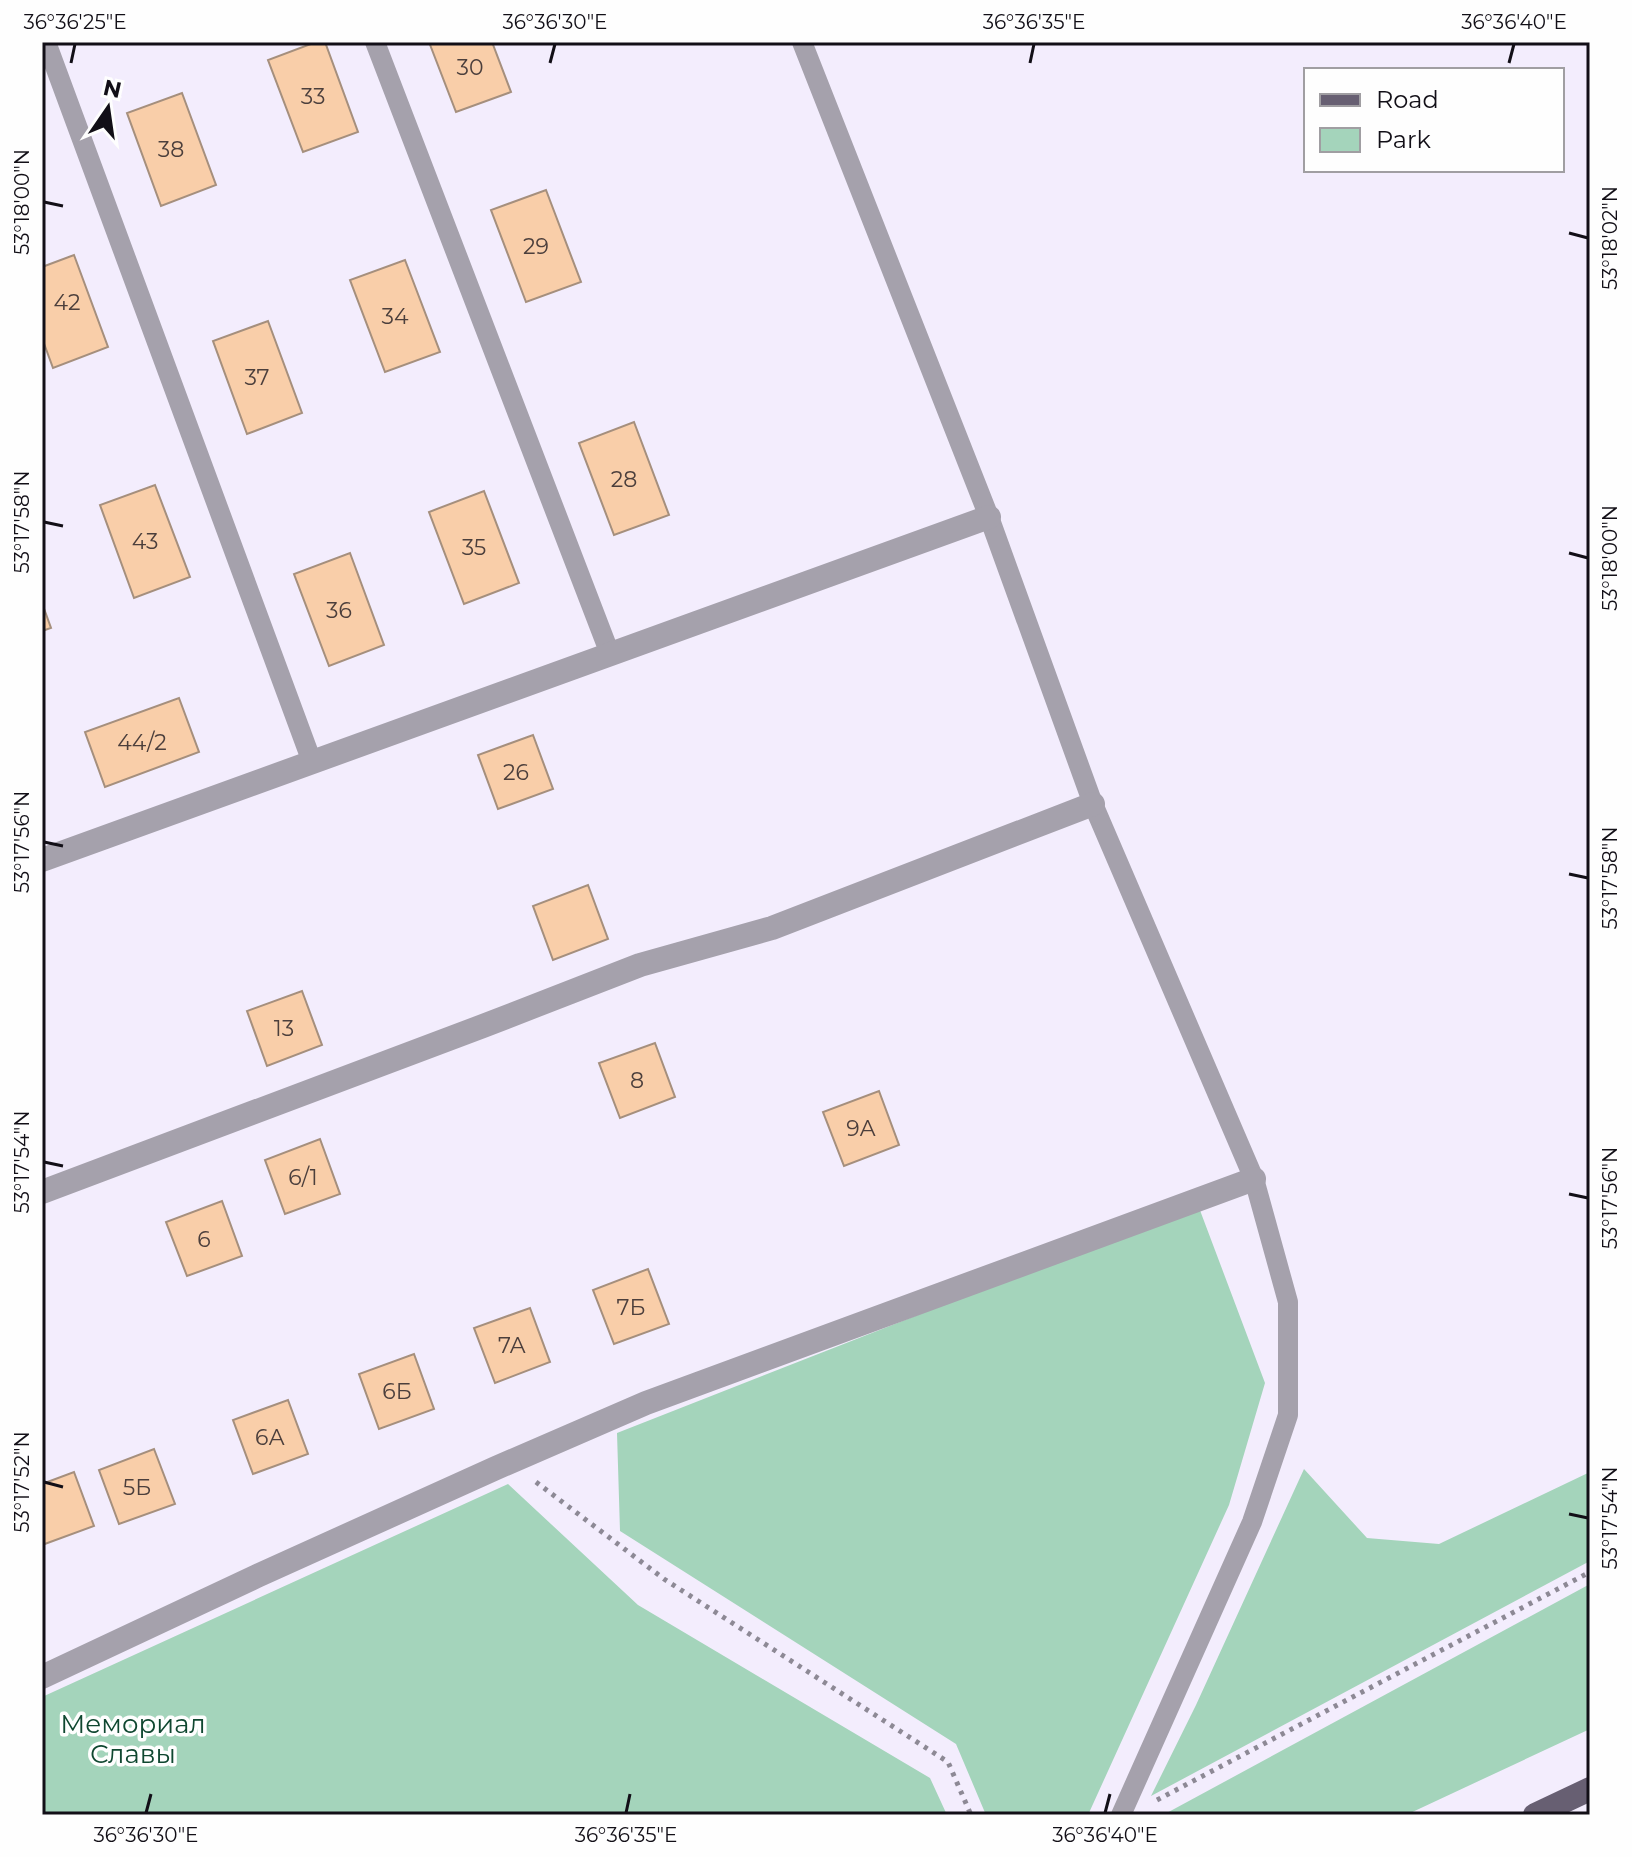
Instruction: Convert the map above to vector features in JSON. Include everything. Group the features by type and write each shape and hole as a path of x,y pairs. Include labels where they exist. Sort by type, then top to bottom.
{"main road":[{"path":"1535,1815 1590,1789"}],"street":[{"path":"42,860 989,517"},
{"path":"42,1192 640,965 772,928 1093,804"},
{"path":"42,1677 257,1576 646,1403 1254,1179"}],"lane":[{"path":"46,42 312,762"},
{"path":"375,42 610,654"},
{"path":"802,42 989,517 1093,804 1254,1179 1288,1302 1288,1415 1252,1522 1121,1815"}],"path":[{"path":"510,1462 664,1579 948,1762 971,1815"},
{"path":"1156,1800 1590,1572"}],"green space":[{"path":"1198,1205 1265,1383 1229,1505 1088,1815 986,1815 956,1744 620,1531 617,1433"},
{"path":"1304,1469 1367,1538 1439,1544 1590,1472 1590,1561 1151,1796 1196,1705"},
{"name":"Мемориал Славы","path":"508,1484 638,1605 930,1778 947,1815 42,1815 42,1697"},
{"path":"1590,1584 1590,1729 1406,1815 1163,1815"}],"building":[{"path":"316,42 325,42 358,132 303,152 268,60"},
{"path":"429,42 492,42 511,92 456,112"},
{"path":"182,93 216,185 161,206 127,113"},
{"path":"546,190 581,282 526,302 491,210"},
{"path":"74,255 108,347 53,368 42,338 42,267"},
{"path":"405,260 440,352 385,372 350,280"},
{"path":"268,321 302,413 247,434 213,341"},
{"path":"634,422 669,515 614,535 579,443"},
{"path":"155,485 190,577 134,598 100,505"},
{"path":"484,491 519,583 464,604 429,512"},
{"path":"350,553 384,645 329,666 294,574"},
{"path":"42,603 51,628 42,631"},
{"path":"179,698 199,752 105,787 85,732"},
{"path":"533,735 553,789 498,809 478,755"},
{"path":"588,885 608,939 553,960 533,906"},
{"path":"302,991 322,1045 267,1066 247,1011"},
{"path":"655,1043 675,1097 620,1118 599,1063"},
{"path":"879,1091 899,1145 844,1166 823,1112"},
{"path":"320,1139 340,1194 285,1214 265,1160"},
{"path":"222,1201 242,1256 187,1276 166,1222"},
{"path":"648,1269 669,1324 614,1344 593,1290"},
{"path":"530,1308 550,1362 495,1383 474,1328"},
{"path":"414,1354 434,1409 379,1429 359,1374"},
{"path":"288,1400 308,1454 253,1474 233,1420"},
{"path":"154,1449 175,1504 119,1524 99,1470"},
{"path":"74,1472 94,1526 42,1545 42,1484"}]}
